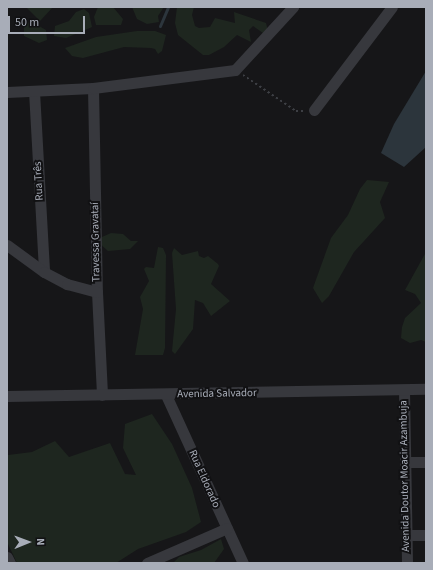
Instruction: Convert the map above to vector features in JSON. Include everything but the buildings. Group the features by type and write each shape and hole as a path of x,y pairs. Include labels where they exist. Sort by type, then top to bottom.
{"street":[{"path":"7,92 94,88 235,70 293,7"},
{"path":"314,110 392,7"},
{"name":"Travessa Gravataí","path":"94,88 97,292 102,395"},
{"name":"Rua Três","path":"34,91 44,272"},
{"path":"7,245 44,272 67,284 97,292"},
{"name":"Avenida Salvador","path":"7,396 166,395 426,389"},
{"name":"Avenida Doutor Moacir Azambuja","path":"404,390 407,563"},
{"name":"Rua Eldorado","path":"166,395 243,563"},
{"path":"405,462 426,462"},
{"path":"147,563 227,528"},
{"path":"407,535 426,535"},
{"path":"7,557 10,563"}],"path":[{"path":"235,70 296,111 314,110"}],"shaded area":[{"path":"26,7 53,7 40,21"},
{"path":"98,7 113,7 123,19 121,25 96,25 94,17"},
{"path":"132,7 164,7 158,16 159,22 147,24 137,19"},
{"path":"177,7 194,7 192,15 195,26 199,28 210,27 215,18 235,23 234,12 266,23 268,31 263,33 253,26 249,30 251,42 237,35 224,47 209,55 203,55 178,35 175,23"},
{"path":"84,9 89,13 92,27 66,38 54,36 55,26 69,21 76,12"},
{"path":"30,21 46,30 47,40 39,43 24,36 24,27"},
{"path":"137,31 155,31 166,35 162,51 158,54 155,49 151,48 124,47 83,58 72,56 65,48 96,37"},
{"path":"426,71 426,147 404,167 381,153 394,124"},
{"path":"367,180 389,182 380,202 385,218 354,252 329,296 322,303 313,288 331,238 348,215 360,189"},
{"path":"111,233 123,234 131,241 138,241 130,249 108,251 100,244 102,237"},
{"path":"158,247 163,248 166,255 165,348 163,355 135,355 143,309 140,297 149,281 144,269 146,267 154,268"},
{"path":"174,248 182,255 198,251 199,256 204,258 208,256 218,264 219,266 211,284 230,301 211,316 203,303 195,300 193,329 175,354 172,351 176,309 172,253"},
{"path":"426,252 426,342 421,340 410,343 401,338 402,327 405,318 421,303 415,294 405,290"},
{"path":"152,414 172,444 192,488 201,522 186,532 138,549 116,563 17,563 7,542 8,455 32,452 55,441 69,457 110,443 125,474 136,475 123,448 125,424"},
{"path":"221,539 224,549 214,563 173,563 179,557 201,550"}],"waterway":[{"path":"160,26 168,7"}]}
